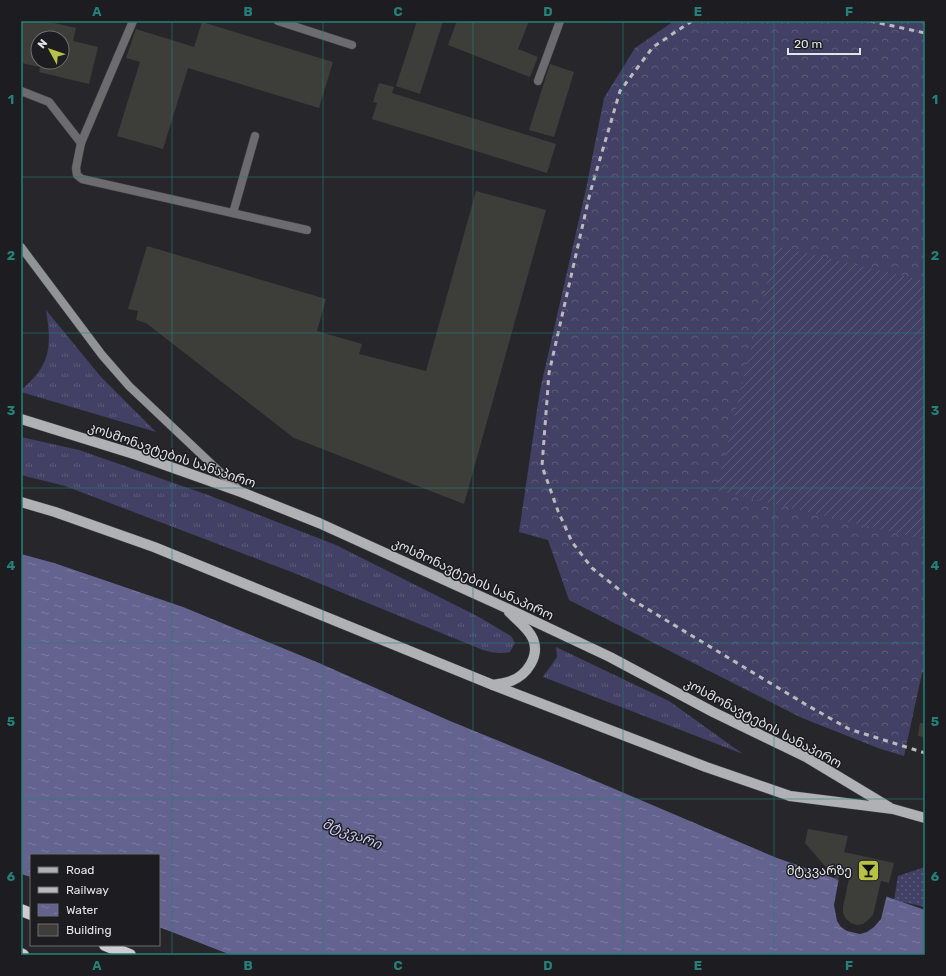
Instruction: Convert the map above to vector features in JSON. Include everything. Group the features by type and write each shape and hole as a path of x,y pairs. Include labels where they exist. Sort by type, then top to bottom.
{"highway":[{"path":"108,946 130,955"}],"main road":[{"path":"21,248 102,355 129,386 241,492"},
{"name":"კოსმონავტების სანაპირო","path":"21,419 137,455 241,492 319,523 610,657 713,712 806,757 893,809"},
{"name":"კოსმონავტების სანაპირო","path":"21,502 56,512 154,547 493,685 706,767 790,796 893,809 925,818"},
{"path":"493,685 511,681 520,676 528,668 536,649 533,639 524,627 504,607"}],"lane":[{"path":"133,21 81,143 76,168 77,175 82,179 307,230"},
{"path":"278,21 352,45"},
{"path":"538,81 560,21"},
{"path":"21,91 48,102 81,143"},
{"path":"233,213 255,136"}],"green space":[{"path":"674,21 925,21 925,670 922,673 904,756 878,748 802,718 569,600 548,540 519,532 540,390 586,189 604,98 635,48"},
{"path":"776,246 925,281 925,540 716,490"},
{"path":"46,310 101,377 156,432 21,392 21,390 38,372 44,363 47,354 49,335"},
{"path":"21,437 79,450 208,495 336,545 479,617 511,636 515,643 510,652 496,653 483,650 289,571 65,486 21,475"},
{"path":"556,647 669,701 743,754 543,677 557,657"},
{"path":"925,867 925,907 894,900 898,876"}],"water":[{"name":"მტკვარი","path":"21,554 54,563 183,607 319,663 450,721 777,858 925,910 925,955 231,955 160,927 160,854 30,854 30,877 21,874"}],"pier":[{"path":"839,878 887,894 881,919 867,932 860,934 847,931 841,927 837,921 834,905"}],"building":[{"path":"21,21 45,21 76,28 73,41 98,47 89,84 39,72 39,70 70,70 70,30 30,30 30,65 21,63"},
{"path":"417,21 443,21 420,94 396,86"},
{"path":"457,21 529,21 518,49 538,57 530,77 448,45"},
{"path":"202,22 333,62 319,108 188,68 163,149 117,136 140,62 126,58 136,29 194,47"},
{"path":"550,64 574,72 554,137 529,130"},
{"path":"379,83 394,87 392,93 556,144 547,173 372,119 377,103 373,102"},
{"path":"476,191 546,210 464,504 294,438 146,323 136,320 138,311 128,309 147,246 326,299 317,331 362,344 359,354 426,371"},
{"path":"920,723 925,723 925,737 918,736"},
{"path":"808,829 848,836 844,852 894,863 889,883 881,881 873,915 863,924 857,925 851,923 846,919 843,913 850,874 840,872 838,881 805,843"}],"railway":[{"path":"692,21 653,47 620,91 590,193 549,373 542,466 558,511 572,542 592,568 631,599 849,729 925,753"},
{"path":"870,21 925,33"}],"place":[{"name":"მტკვარზე","path":"868,870"}]}
